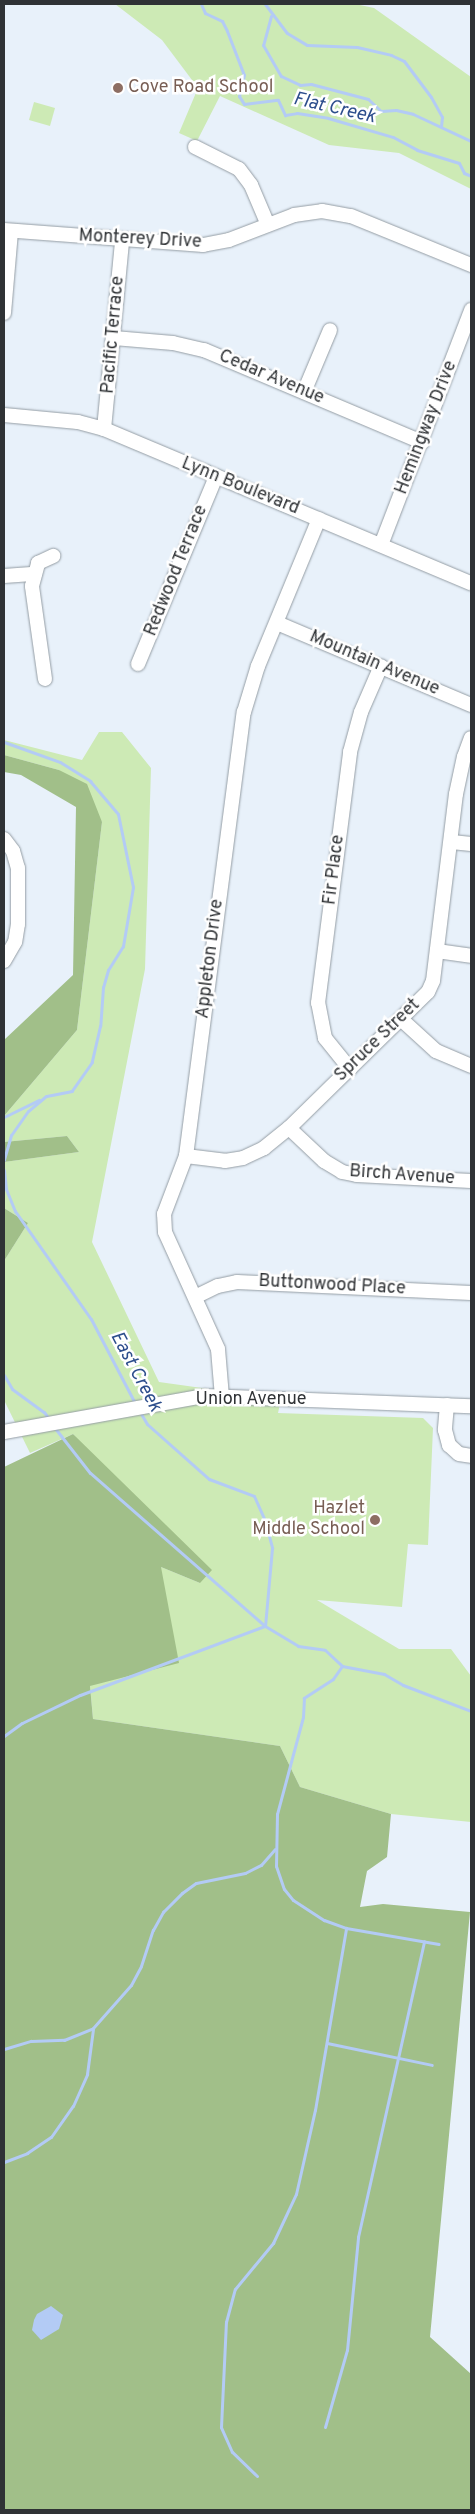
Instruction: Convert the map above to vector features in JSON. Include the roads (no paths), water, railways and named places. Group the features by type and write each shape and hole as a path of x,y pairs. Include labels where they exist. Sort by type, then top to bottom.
{"street":[{"path":"195,147 238,168 251,185 268,225"},
{"name":"Monterey Drive","path":"7,230 122,241 203,245 229,240 306,212 337,212 471,265"},
{"path":"4,314 7,230"},
{"name":"Pacific Terrace","path":"104,429 122,241"},
{"name":"Hemingway Drive","path":"381,546 471,310"},
{"path":"304,392 330,330"},
{"name":"Cedar Avenue","path":"114,338 194,347 422,442"},
{"name":"Lynn Boulevard","path":"4,415 78,422 104,429 471,583"},
{"name":"Redwood Terrace","path":"138,664 216,477"},
{"name":"Appleton Drive","path":"222,1397 218,1349 165,1232 163,1222 166,1205 186,1156 238,740 252,685 319,519"},
{"path":"46,679 32,586 38,563 53,556"},
{"path":"4,576 34,574"},
{"name":"Mountain Avenue","path":"277,623 471,704"},
{"name":"Fir Place","path":"350,1069 325,1038 318,1003 350,752 361,712 382,666"},
{"name":"Spruce Street","path":"186,1156 225,1161 243,1158 264,1148 289,1128 402,1020 428,992 433,981 452,842 456,794 464,757 471,738"},
{"path":"4,838 14,851 18,868 18,924 15,942 4,962"},
{"path":"452,842 471,844"},
{"path":"437,951 471,956"},
{"path":"402,1020 436,1051 471,1066"},
{"name":"Birch Avenue","path":"289,1128 324,1161 342,1172 357,1175 471,1181"},
{"name":"Buttonwood Place","path":"195,1296 218,1286 237,1282 471,1293"},
{"name":"Union Avenue","path":"4,1432 205,1396 471,1406"},
{"path":"447,1405 445,1430 449,1445 459,1454 471,1456"}],"water":[{"path":"51,2306 63,2315 59,2329 41,2340 32,2330 34,2320 37,2314"}],"waterway":[{"name":"Flat Creek","path":"201,4 205,13 222,21 227,31 244,75 239,96 244,104 278,100 285,115 297,113 328,118 393,137 417,150 459,163 464,173 471,176"},
{"path":"265,4 287,33 307,45 357,47 391,55 404,61 431,97 442,117 441,126"},
{"path":"271,16 263,45 281,76 300,85 311,84 368,99 381,111 396,110 413,114 471,141"},
{"name":"East Creek","path":"4,742 60,762 90,781 118,814 133,887 123,946 108,970 103,987 100,1026 92,1062 72,1091 46,1096 28,1111 11,1135 4,1160"},
{"path":"4,1117 39,1100"},
{"name":"East Creek","path":"4,1170 6,1189 15,1211 91,1319 136,1405"},
{"path":"4,1375 12,1389 44,1412 49,1419"},
{"name":"East Creek","path":"140,1412 147,1424 209,1479 254,1496 265,1521 272,1548 265,1626 298,1646 325,1650 342,1666 384,1674 403,1685 471,1711"},
{"name":"East Creek","path":"4,1736 22,1723 80,1695 265,1626 90,1473 54,1427"},
{"path":"342,1666 333,1679 304,1698 303,1717 277,1814 276,1866 284,1889 293,1900 324,1920 346,1928 439,1944"},
{"path":"4,2049 31,2041 64,2040 93,2028 131,1985 141,1966 153,1930 163,1912 182,1893 196,1883 245,1873 261,1865 275,1849"},
{"path":"257,2476 232,2452 221,2427 226,2322 235,2289 273,2243 296,2194 315,2110 346,1928"},
{"path":"325,2427 347,2350 358,2237 424,1941"},
{"path":"4,2162 27,2153 51,2137 73,2106 87,2074 93,2029"},
{"path":"327,2043 432,2065"}],"place":[{"name":"Cove Road School","path":"118,88"},
{"name":"Hazlet Middle School","path":"375,1520"}]}
